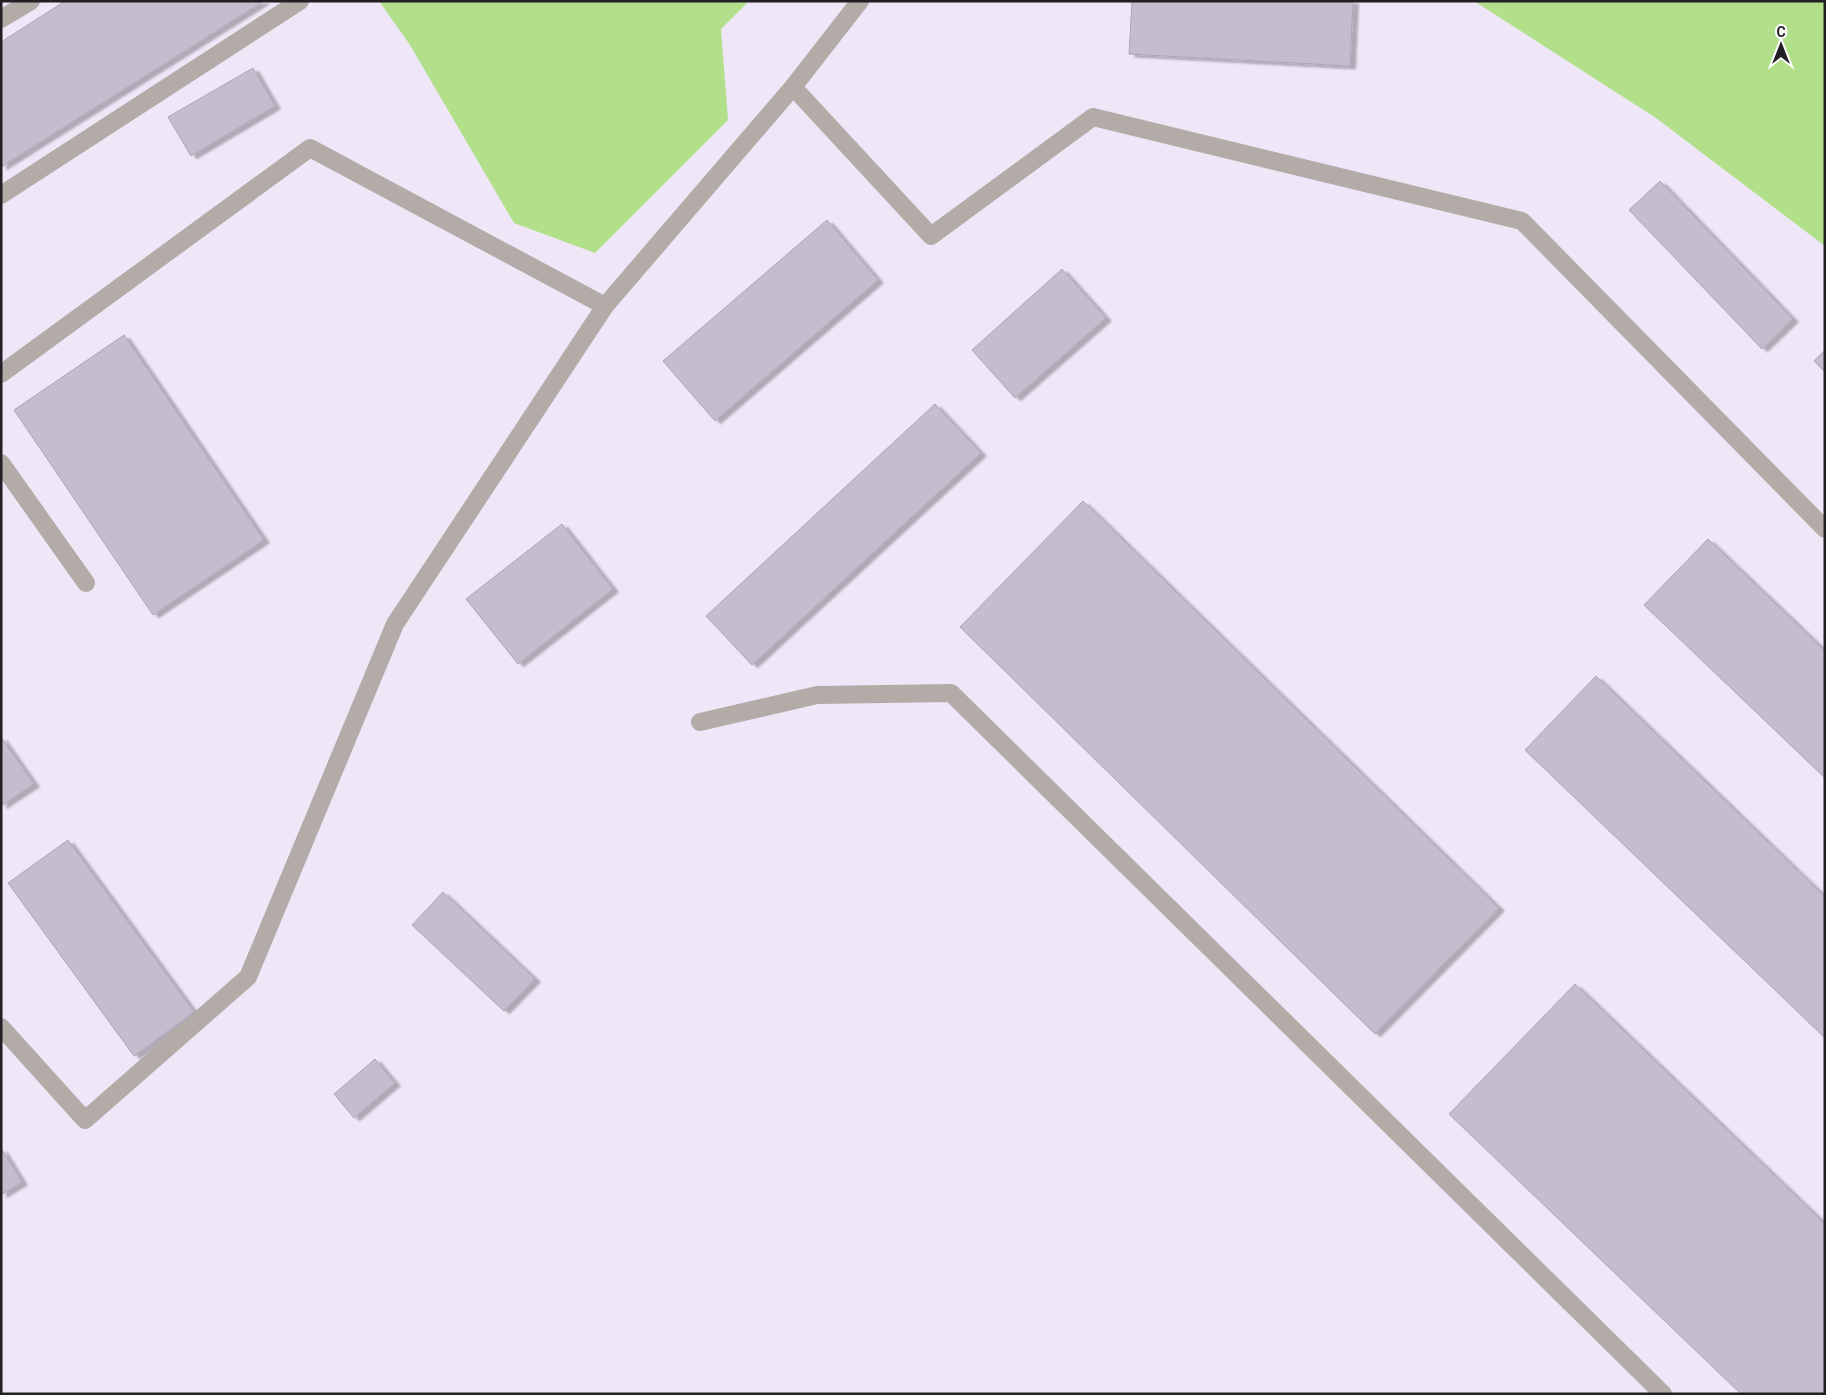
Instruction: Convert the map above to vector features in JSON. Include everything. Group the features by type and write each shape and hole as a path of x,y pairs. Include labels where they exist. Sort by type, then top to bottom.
{"lane":[{"path":"1,20 31,1"},
{"path":"1,196 300,1"},
{"path":"1,1027 85,1120 248,977 396,624 605,306 793,87 860,1"},
{"path":"793,87 931,236 1093,117 1522,221 1825,529"},
{"path":"1,374 310,148 605,306"},
{"path":"1,463 86,583"},
{"path":"700,722 818,695 951,693 1662,1394"}],"green space":[{"path":"379,1 749,1 721,29 728,120 595,253 514,223 410,45"},
{"path":"1474,1 1825,1 1825,246 1656,118"}],"building":[{"path":"65,1 264,1 1,167 1,42"},
{"path":"1132,1 1353,1 1350,66 1129,54"},
{"path":"253,68 275,106 191,156 168,117"},
{"path":"1660,181 1793,319 1762,349 1629,210"},
{"path":"827,220 878,280 715,421 663,361"},
{"path":"1062,269 1106,318 1015,398 972,350"},
{"path":"124,335 264,540 153,615 14,410"},
{"path":"1825,350 1825,372 1814,361"},
{"path":"935,404 981,453 752,665 706,616"},
{"path":"1083,501 1499,908 1375,1034 960,627"},
{"path":"562,524 613,589 518,664 466,599"},
{"path":"1708,539 1825,651 1825,778 1644,605"},
{"path":"1596,676 1825,897 1825,1038 1525,750"},
{"path":"1,737 34,784 1,806"},
{"path":"68,840 194,1012 134,1056 8,883"},
{"path":"443,892 535,979 504,1011 412,925"},
{"path":"1575,984 1825,1224 1825,1394 1741,1394 1449,1114"},
{"path":"375,1059 395,1083 354,1118 334,1094"},
{"path":"1,1148 22,1182 1,1195"}]}
